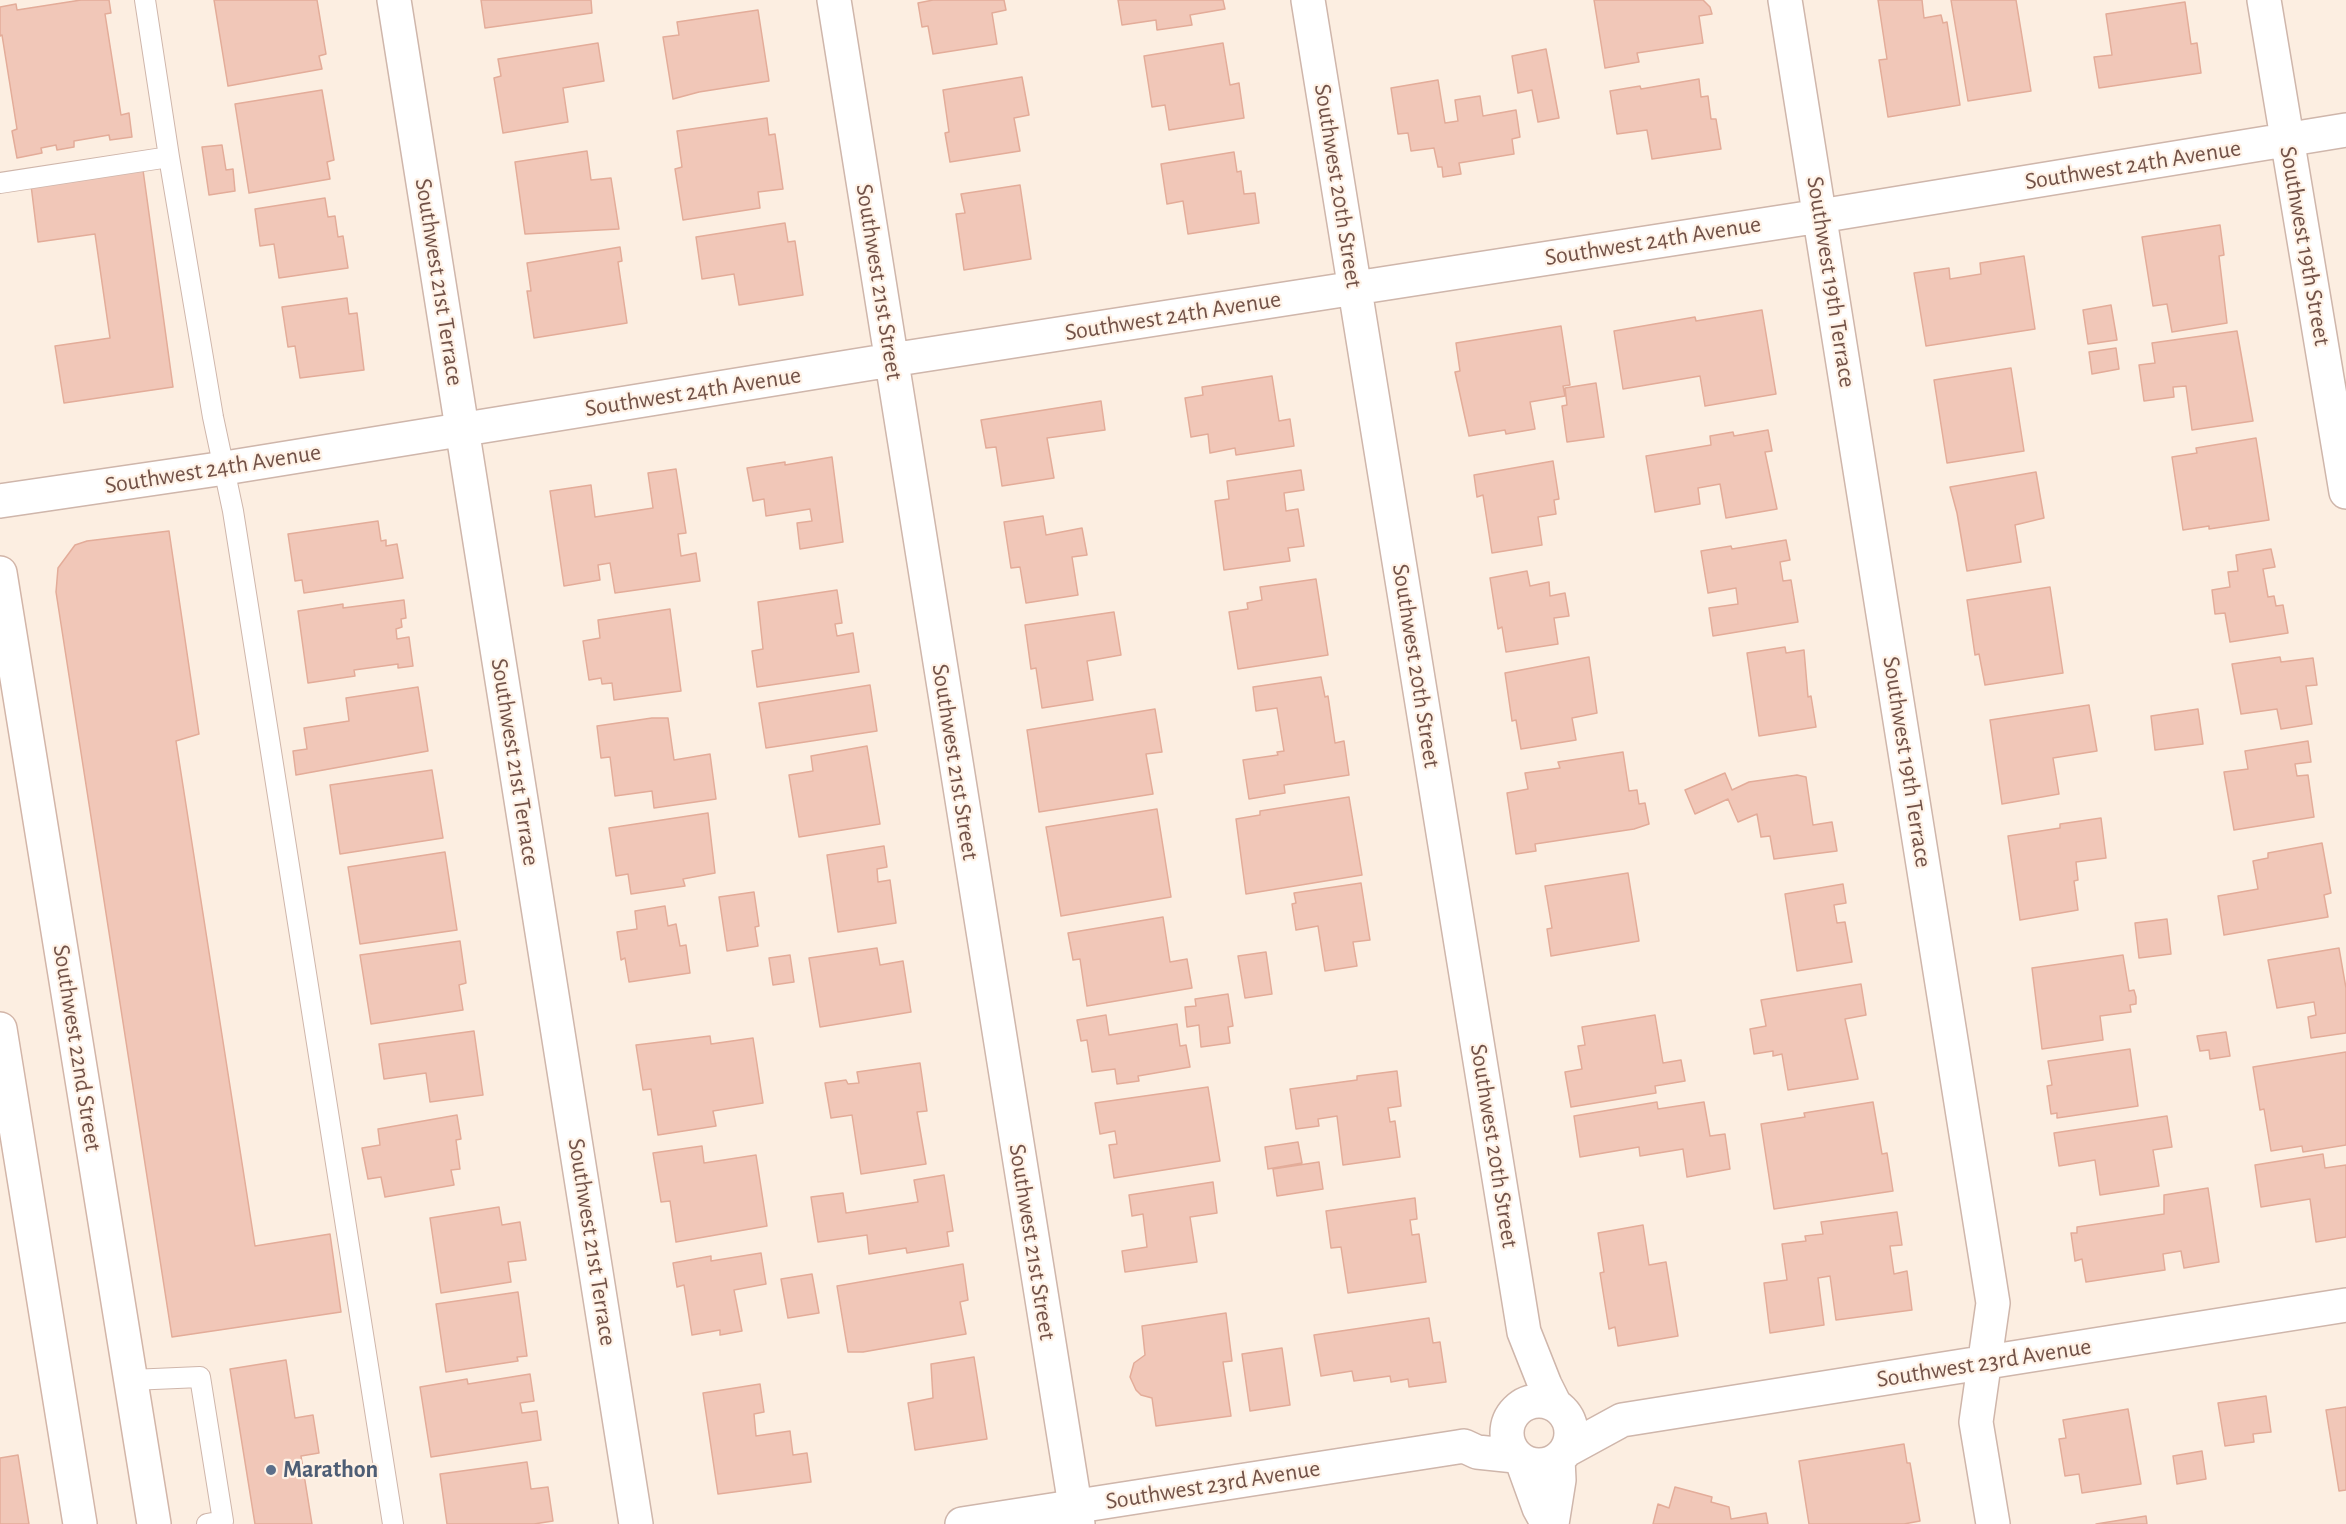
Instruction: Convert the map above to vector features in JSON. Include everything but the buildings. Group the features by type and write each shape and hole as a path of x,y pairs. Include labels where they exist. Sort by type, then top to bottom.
{"street":[{"name":"Southwest 21st Terrace","path":"394,0 636,1524"},
{"name":"Southwest 21st Street","path":"834,0 1076,1515"},
{"name":"Southwest 20th Street","path":"1308,0 1524,1332 1545,1384 1558,1407"},
{"name":"Southwest 19th Terrace","path":"1785,0 1993,1303 1976,1422 1993,1524"},
{"name":"Southwest 19th Street","path":"2264,0 2346,492"},
{"name":"Southwest 24th Avenue","path":"0,501 225,468 891,360 1820,216 2346,130"},
{"name":"Southwest 22nd Street","path":"0,573 154,1524"},
{"path":"0,1029 80,1524"},
{"name":"Southwest 23rd Avenue","path":"1563,1454 1622,1420 2346,1305"},
{"name":"Southwest 20th Street","path":"1513,1413 1524,1332"},
{"path":"1534,1400 1545,1401 1558,1407 1568,1418 1571,1429 1571,1440 1563,1454 1550,1524 1539,1508 1519,1458 1507,1437 1513,1413 1525,1403 1534,1400"},
{"name":"Southwest 23rd Avenue","path":"1558,1407 1622,1420"},
{"name":"Southwest 23rd Avenue","path":"962,1524 1076,1515 1464,1446 1478,1434 1513,1413"},
{"name":"Southwest 23rd Avenue","path":"1464,1446 1477,1452 1519,1458"},
{"path":"1519,1458 1541,1466 1563,1454"}],"lane":[{"path":"145,0 169,157 213,417 225,468 291,870 393,1524"},
{"path":"0,183 169,157"},
{"path":"131,1380 201,1377 218,1523"}],"place":[{"name":"Marathon","path":"271,1470"}]}
